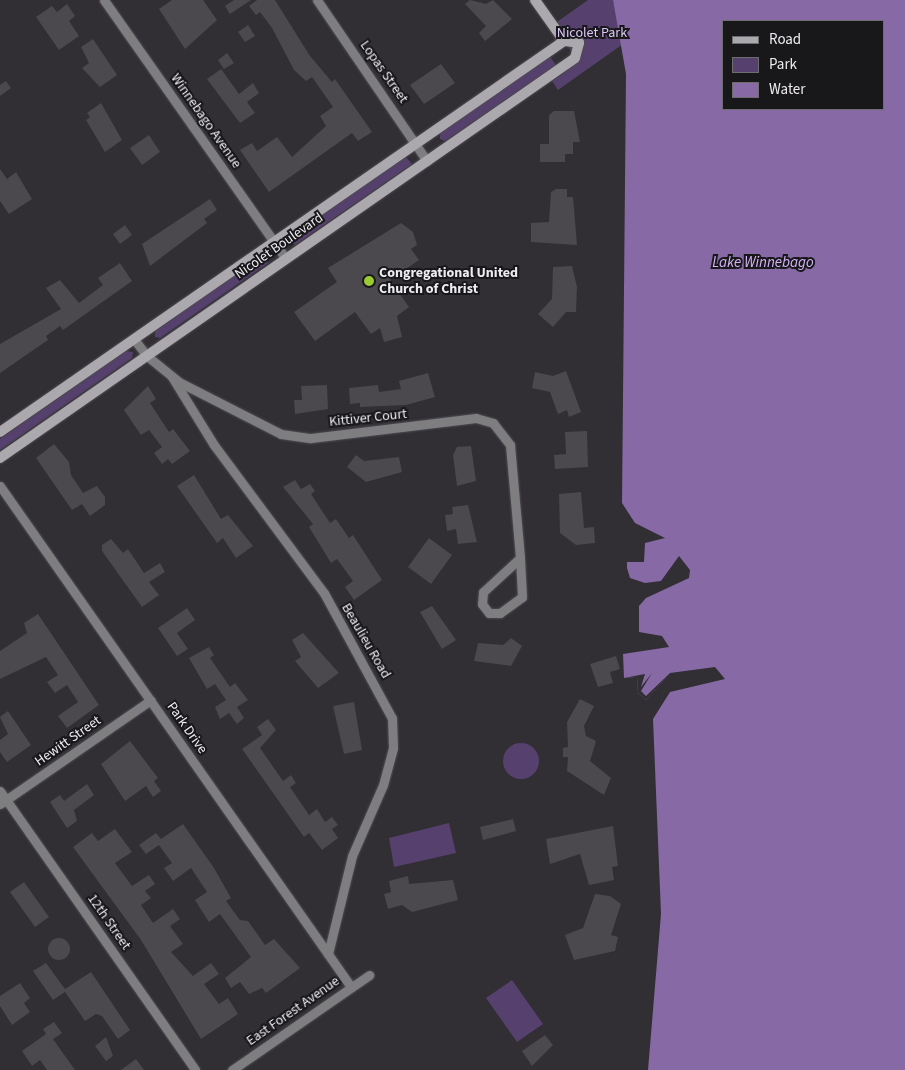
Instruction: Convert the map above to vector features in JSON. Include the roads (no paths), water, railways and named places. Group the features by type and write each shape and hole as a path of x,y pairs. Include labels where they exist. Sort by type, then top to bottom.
{"street":[{"name":"Winnebago Avenue","path":"104,0 285,258"},
{"name":"Lopas Street","path":"317,0 416,142 427,161"},
{"path":"535,0 564,41"},
{"name":"Nicolet Boulevard","path":"0,432 564,41 579,43 576,58 285,258 0,458"},
{"name":"Kittiver Court","path":"134,339 147,356 172,377 263,426 291,436 352,434 476,418 493,423 510,445 520,558 522,597 500,613 490,613 482,604 483,592 520,558"},
{"name":"Beaulieu Road","path":"172,377 214,445 324,593 392,718 393,748 383,786 352,856 328,954"},
{"name":"Park Drive","path":"0,486 351,987"},
{"name":"Hewitt Street","path":"3,802 151,700"},
{"name":"12th Street","path":"0,790 3,802 195,1070"},
{"name":"East Forest Avenue","path":"232,1070 369,975"}],"water":[{"name":"Lake Winnebago","path":"613,0 905,0 905,1070 648,1070 661,914 653,719 670,692 725,679 715,667 670,673 646,700 638,693 637,677 624,678 623,654 669,647 662,636 639,632 639,606 646,598 689,578 690,570 679,556 661,581 645,583 630,578 627,562 644,562 645,543 665,538 635,523 622,503 626,74"}],"place":[{"name":"Congregational United Church of Christ","path":"369,281"}],"park label":[{"name":"Nicolet Park","path":"592,33"}]}
